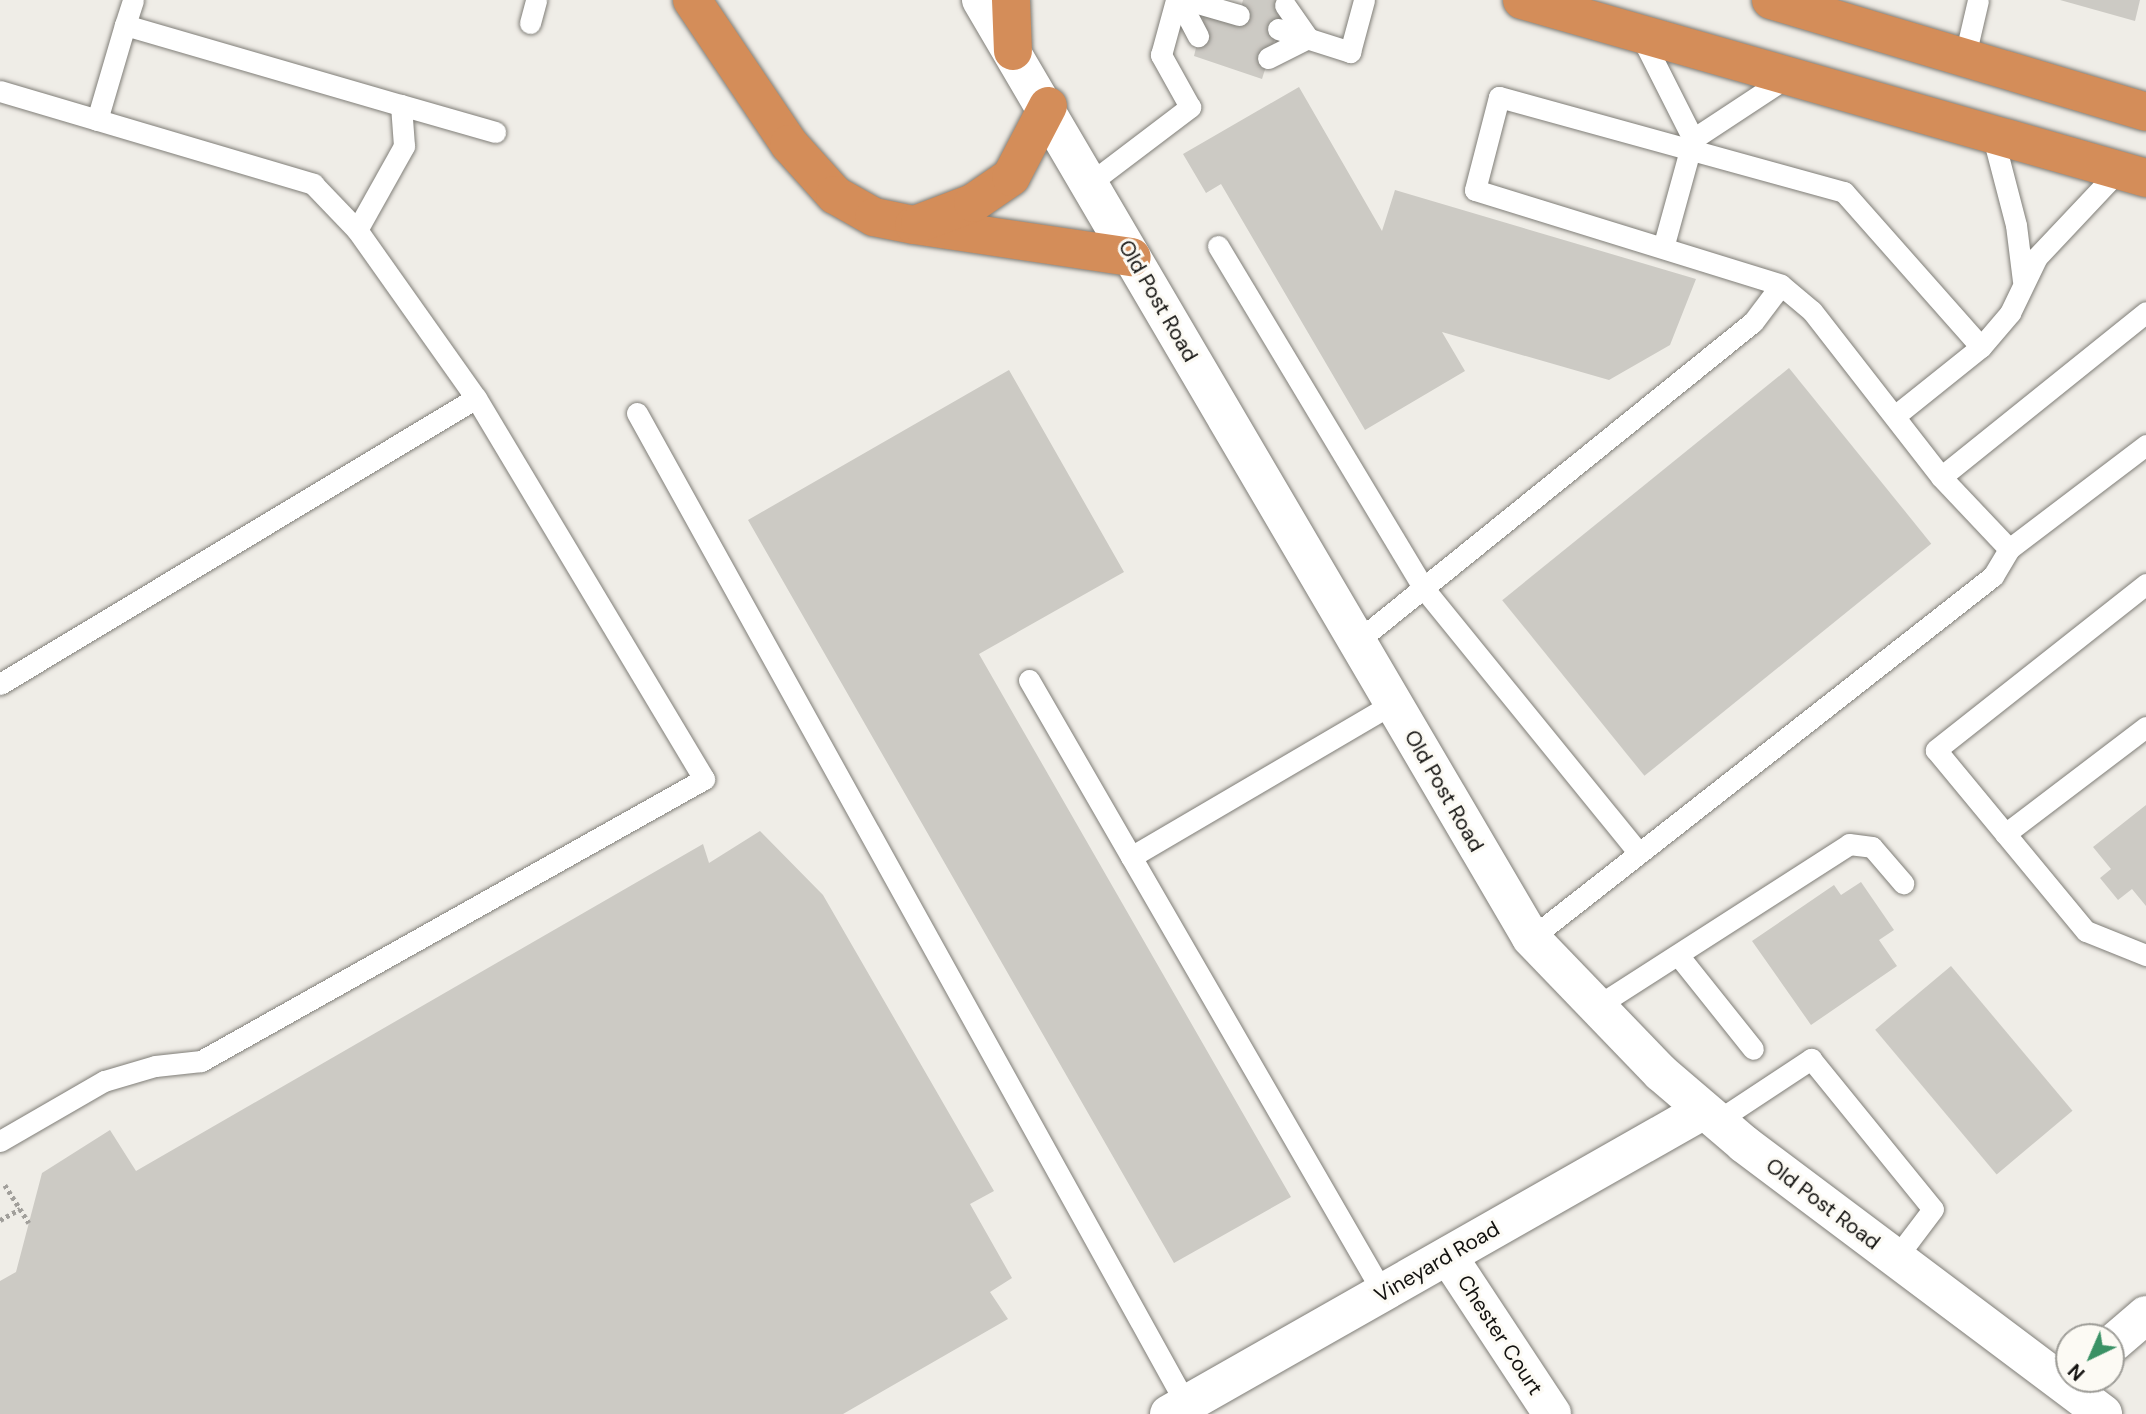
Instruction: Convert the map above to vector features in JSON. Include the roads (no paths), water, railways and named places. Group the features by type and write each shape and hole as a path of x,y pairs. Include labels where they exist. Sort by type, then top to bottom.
{"highway":[{"path":"692,0 789,144 835,195 874,217 1132,257"},
{"path":"1011,0 1013,51"},
{"path":"1522,0 2132,174"},
{"path":"1771,0 2146,112"},
{"path":"914,225 973,203 1011,177 1048,106"}],"street":[{"name":"Old Post Road","path":"981,0 1048,106 1132,257 1355,642 1531,938 1594,1008 1711,1115 1896,1258 2055,1373"},
{"name":"Vineyard Road","path":"1177,1409 1448,1256 1711,1115"},
{"name":"Chester Court","path":"1448,1256 1552,1414"},
{"path":"2125,1333 2146,1315"},
{"name":"Old Post Road","path":"2080,1393 2103,1414"}],"lane":[{"path":"97,120 134,0"},
{"path":"530,23 536,0"},
{"path":"1177,0 1198,36"},
{"path":"1090,183 1190,107 1161,55 1177,0"},
{"path":"1187,0 1239,15"},
{"path":"1278,29 1350,52 1364,0"},
{"path":"1965,56 1978,0"},
{"path":"1285,5 1308,38"},
{"path":"125,25 495,132"},
{"path":"1639,32 1691,146"},
{"path":"1268,58 1308,38"},
{"path":"1664,244 1691,146 1790,75"},
{"path":"0,91 313,184 357,230 476,398 704,779 201,1061 155,1066 104,1081 0,1141"},
{"path":"1981,347 1844,192 1691,146 1499,97 1475,190 1664,244 1781,285 1812,311 1896,415 1941,477 2009,549"},
{"path":"357,230 404,146 401,105"},
{"path":"1992,134 2016,225 2023,281"},
{"path":"1896,415 1981,347 2010,313 2023,281 2037,257 2132,174"},
{"path":"1218,246 1425,590 1639,853"},
{"path":"1355,642 1425,590 1753,322 1781,285"},
{"path":"1941,477 2146,312"},
{"path":"0,684 476,398"},
{"path":"637,413 1177,1409"},
{"path":"1531,938 1993,576 2009,549 2146,445"},
{"path":"2146,584 1936,750 2086,931 2146,955"},
{"path":"1029,680 1383,1293"},
{"path":"1131,857 1393,704"},
{"path":"2005,834 2146,727"},
{"path":"1594,1008 1849,844 1871,846 1903,883"},
{"path":"1678,955 1753,1049"},
{"path":"1711,1115 1811,1059 1933,1209 1896,1258"}]}
